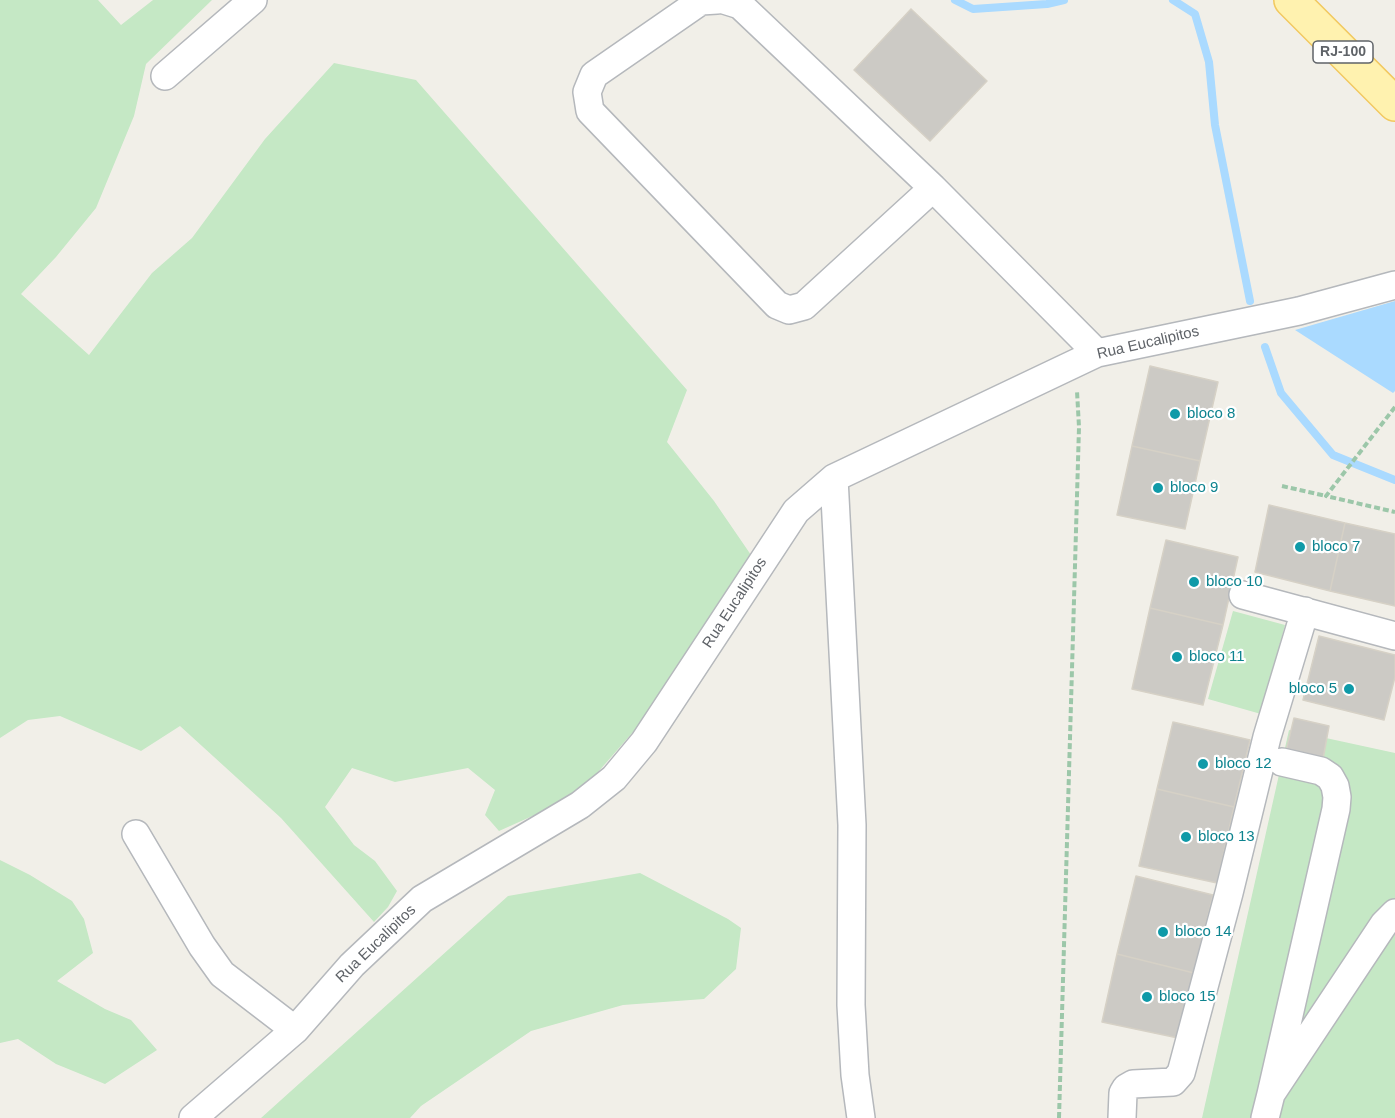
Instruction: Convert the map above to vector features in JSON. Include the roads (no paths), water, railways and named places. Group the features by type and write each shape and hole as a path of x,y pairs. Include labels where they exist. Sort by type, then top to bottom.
{"main road":[{"name":"RJ-100","path":"1291,0 1395,104"}],"street":[{"path":"165,76 253,0"},
{"path":"717,0 701,1 594,75 587,92 590,111 777,305 789,310 804,306 933,188"},
{"path":"724,0 740,5 933,188 1086,358"},
{"name":"Rua Eucalipitos","path":"192,1118 295,1030 352,965 422,899 580,805 614,778 644,742 795,511 834,478 1086,358 1299,311 1395,285"},
{"path":"834,478 852,825 851,1005 855,1075 861,1118"},
{"path":"1243,595 1395,636"},
{"path":"1122,1118 1123,1093 1126,1088 1133,1084 1173,1082 1181,1074 1232,882 1267,737 1305,611"},
{"path":"1268,1106 1337,797 1330,777 1321,771 1282,762"},
{"path":"135,834 202,946 222,974 295,1030"},
{"path":"1268,1106 1384,924 1395,913"}],"water":[{"path":"1395,301 1395,391 1393,393 1295,330"}],"waterway":[{"path":"955,0 973,9 1047,4 1064,0"},
{"path":"1173,0 1195,14 1209,62 1215,125 1250,301"},
{"path":"1265,347 1281,393 1333,455 1395,480"}],"place":[{"name":"bloco 8","path":"1175,414"},
{"name":"bloco 9","path":"1158,488"},
{"name":"bloco 7","path":"1300,547"},
{"name":"bloco 10","path":"1194,582"},
{"name":"bloco 11","path":"1177,657"},
{"name":"bloco 5","path":"1349,689"},
{"name":"bloco 12","path":"1203,764"},
{"name":"bloco 13","path":"1186,837"},
{"name":"bloco 14","path":"1163,932"},
{"name":"bloco 15","path":"1147,997"}]}
